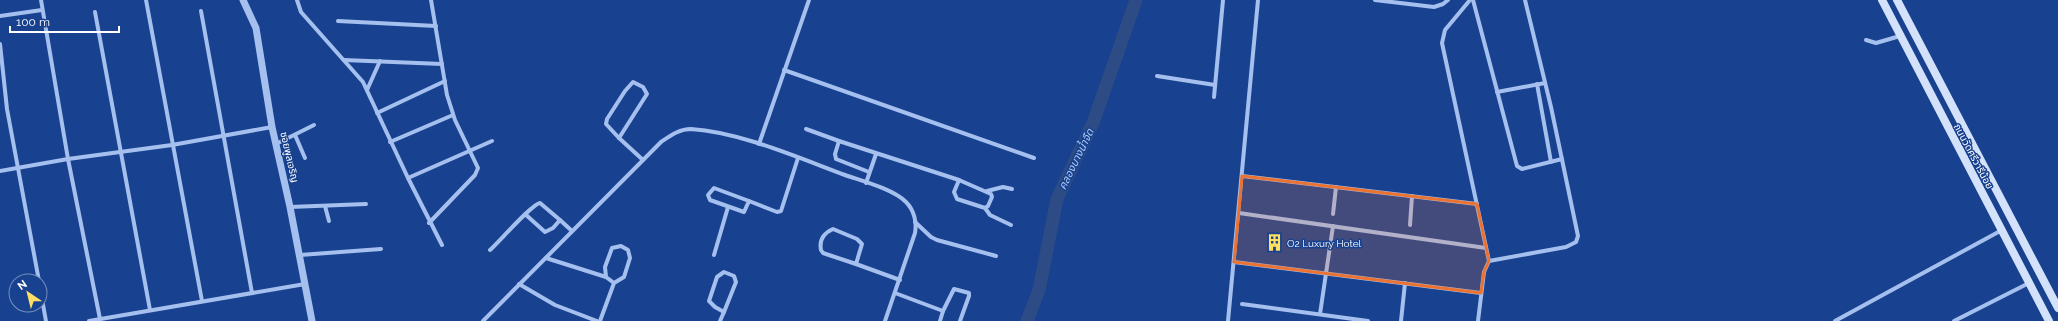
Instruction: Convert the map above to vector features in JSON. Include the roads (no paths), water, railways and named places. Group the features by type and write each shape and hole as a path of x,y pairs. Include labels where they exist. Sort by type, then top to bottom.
{"main road":[{"name":"ถนนวัดศรีวารีน้อย","path":"1882,0 2049,321"},
{"name":"ถนนวัดศรีวารีน้อย","path":"1897,0 1910,22 2058,308"},
{"path":"1899,32 1910,22"}],"street":[{"path":"40,0 68,159 100,319"},
{"path":"146,0 202,302"},
{"name":"ซอยพูลเจริญ","path":"243,0 256,28 272,126 300,255 312,321"},
{"path":"297,0 301,12 359,75 429,223 442,245"},
{"path":"429,223 478,171 478,168 453,115 445,81 431,0"},
{"path":"759,144 809,0"},
{"path":"1214,96 1223,0"},
{"path":"1228,321 1258,0"},
{"path":"1375,0 1434,7 1444,4 1448,0"},
{"path":"1470,0 1445,30 1442,42 1489,261 1484,272 1478,321"},
{"path":"1473,0 1519,169 1562,159"},
{"path":"1489,261 1566,248 1576,242 1578,236 1546,83 1525,0"},
{"path":"0,16 42,10"},
{"path":"201,11 252,293"},
{"path":"95,12 150,310"},
{"path":"338,22 436,26"},
{"path":"1866,40 1876,43 1899,32"},
{"path":"0,44 7,109 37,273"},
{"path":"344,60 442,64"},
{"path":"367,90 380,61"},
{"path":"784,70 1034,158"},
{"path":"1157,76 1215,85"},
{"path":"377,112 445,81"},
{"path":"619,138 647,94 643,87 633,82 606,119 606,124 619,138 643,160"},
{"path":"1497,92 1546,83"},
{"path":"1537,84 1551,162"},
{"path":"390,142 453,115"},
{"path":"276,144 314,125"},
{"path":"0,171 68,159 223,137 272,126"},
{"path":"483,321 661,142 682,130 690,129 711,132 759,144 866,183 898,196 906,202 911,210 915,222 915,233 885,321"},
{"path":"806,129 876,154 958,180 986,191 992,197 988,206 985,208"},
{"path":"295,135 306,158"},
{"path":"408,178 492,141"},
{"path":"839,141 835,154 836,159 869,172"},
{"path":"866,183 876,154"},
{"path":"750,201 742,213 710,200 708,195 711,190 716,188 750,201 777,212 781,211 798,158"},
{"path":"1242,176 1477,204"},
{"path":"958,180 954,192 957,199 985,208 990,215 1011,226"},
{"path":"986,191 1003,187 1012,189"},
{"path":"1334,214 1336,187"},
{"path":"1410,225 1412,196"},
{"path":"490,250 536,203 540,203 572,231"},
{"path":"290,208 366,204"},
{"path":"325,206 329,221"},
{"path":"714,255 728,207"},
{"path":"1239,212 1486,248"},
{"path":"525,214 545,232 553,228 560,220"},
{"path":"915,222 931,237 937,240 996,256"},
{"path":"1320,314 1333,226"},
{"path":"856,264 862,244 860,241 833,229 826,232 821,240 821,250 856,264 900,280"},
{"path":"1835,321 2002,230"},
{"path":"600,321 614,283 624,277 630,258 630,254 625,247 615,246 612,248 606,267 606,277"},
{"path":"300,255 381,249"},
{"path":"546,258 606,277 614,283"},
{"path":"1234,262 1481,293"},
{"path":"720,321 724,312 736,282 734,276 724,272 718,277 709,301 714,307 724,312"},
{"path":"1401,321 1405,283"},
{"path":"1954,321 2029,283"},
{"path":"89,321 305,284"},
{"path":"520,284 555,305 597,321"},
{"path":"940,321 943,311 954,289 968,293 969,296 960,321"},
{"path":"895,293 943,311"},
{"path":"1242,304 1368,321"}],"waterway":[{"name":"คลองบางน้ำจืด","path":"1027,321 1039,290 1057,199 1093,123 1136,0"}],"place":[{"name":"O2 Luxury Hotel","path":"1274,243"}]}
